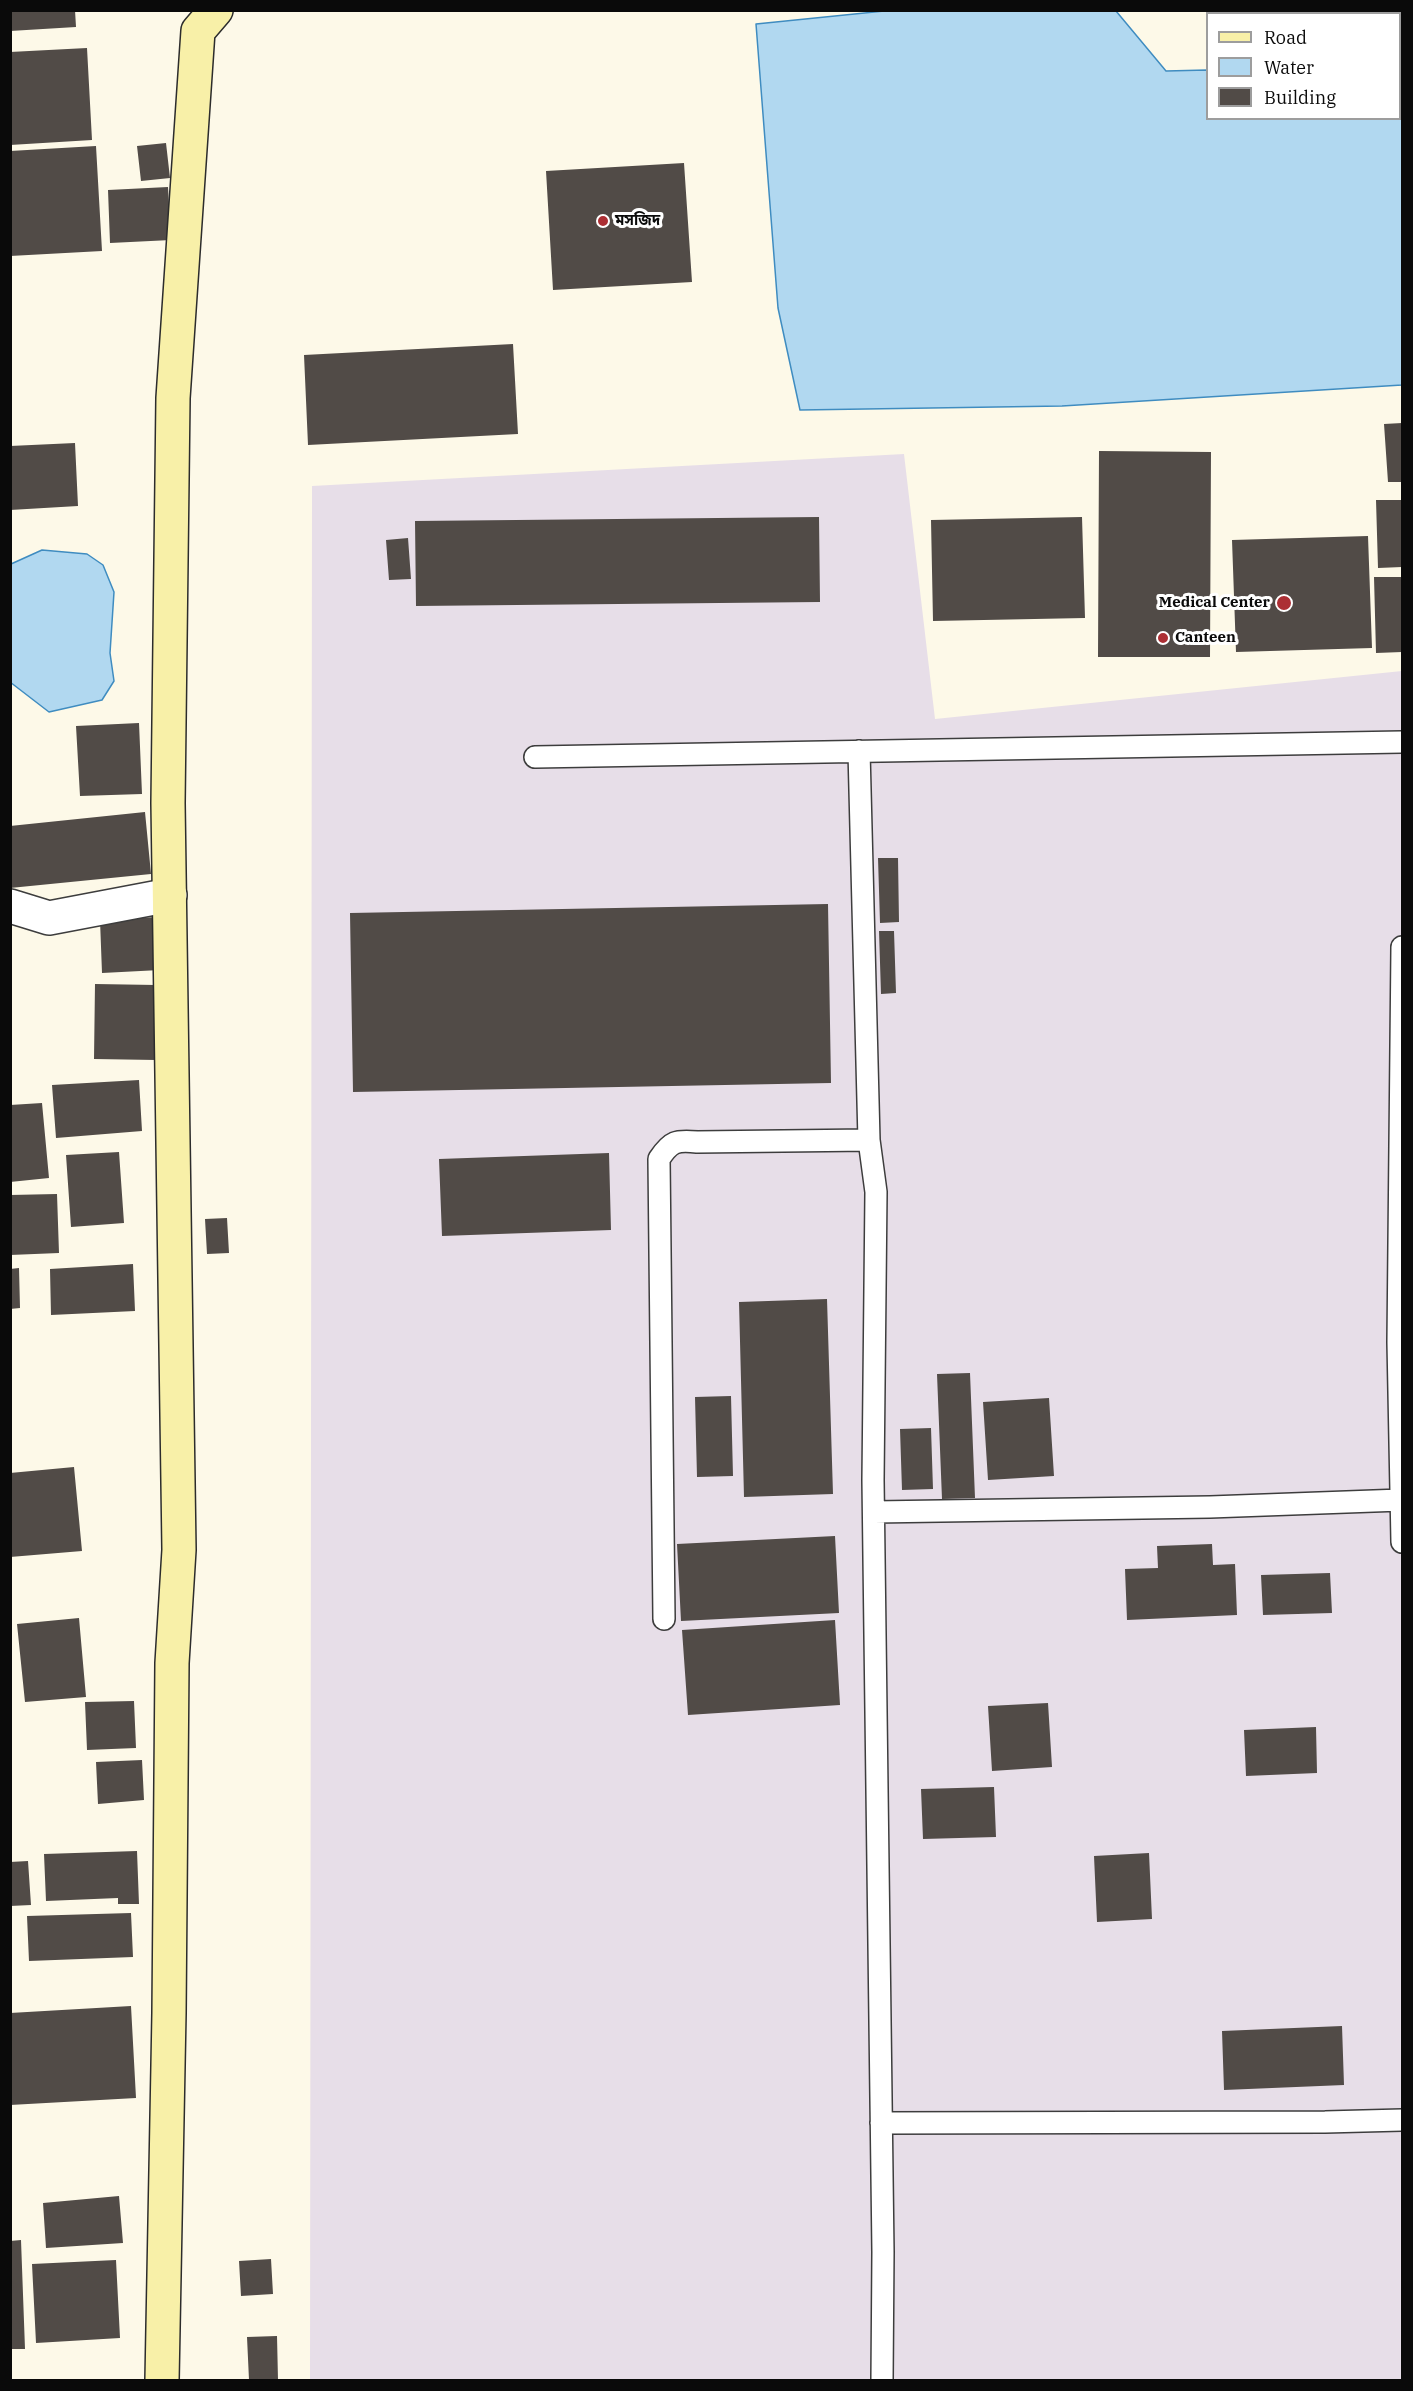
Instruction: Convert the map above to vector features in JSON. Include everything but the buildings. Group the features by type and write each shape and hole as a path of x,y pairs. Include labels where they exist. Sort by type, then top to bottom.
{"street":[{"path":"162,2380 169,2025 172,1663 179,1550 168,803 173,398 204,17"},
{"path":"10,906 49,918 170,895"}],"lane":[{"path":"535,757 1402,741"},
{"path":"859,751 869,1140 876,1192 874,1512 882,2380"},
{"path":"1402,947 1398,1342 1402,1542"},
{"path":"664,1619 659,1159 667,1147 679,1140 697,1142 869,1140"},
{"path":"874,1512 1210,1507 1401,1500"},
{"path":"881,2123 1402,2120"}],"shaded area":[{"path":"904,454 935,719 1402,671 1402,2380 310,2380 312,486"}],"water":[{"path":"894,10 1116,11 1166,71 1206,70 1206,120 1401,120 1402,60 1402,385 1062,406 800,410 778,308 756,24"},
{"path":"42,550 87,554 103,565 114,592 110,653 114,681 102,700 49,712 10,682 11,564"}],"place":[{"name":"মসজিদ","path":"603,221"},
{"name":"Medical Center","path":"1284,603"},
{"name":"Canteen","path":"1163,638"}]}
